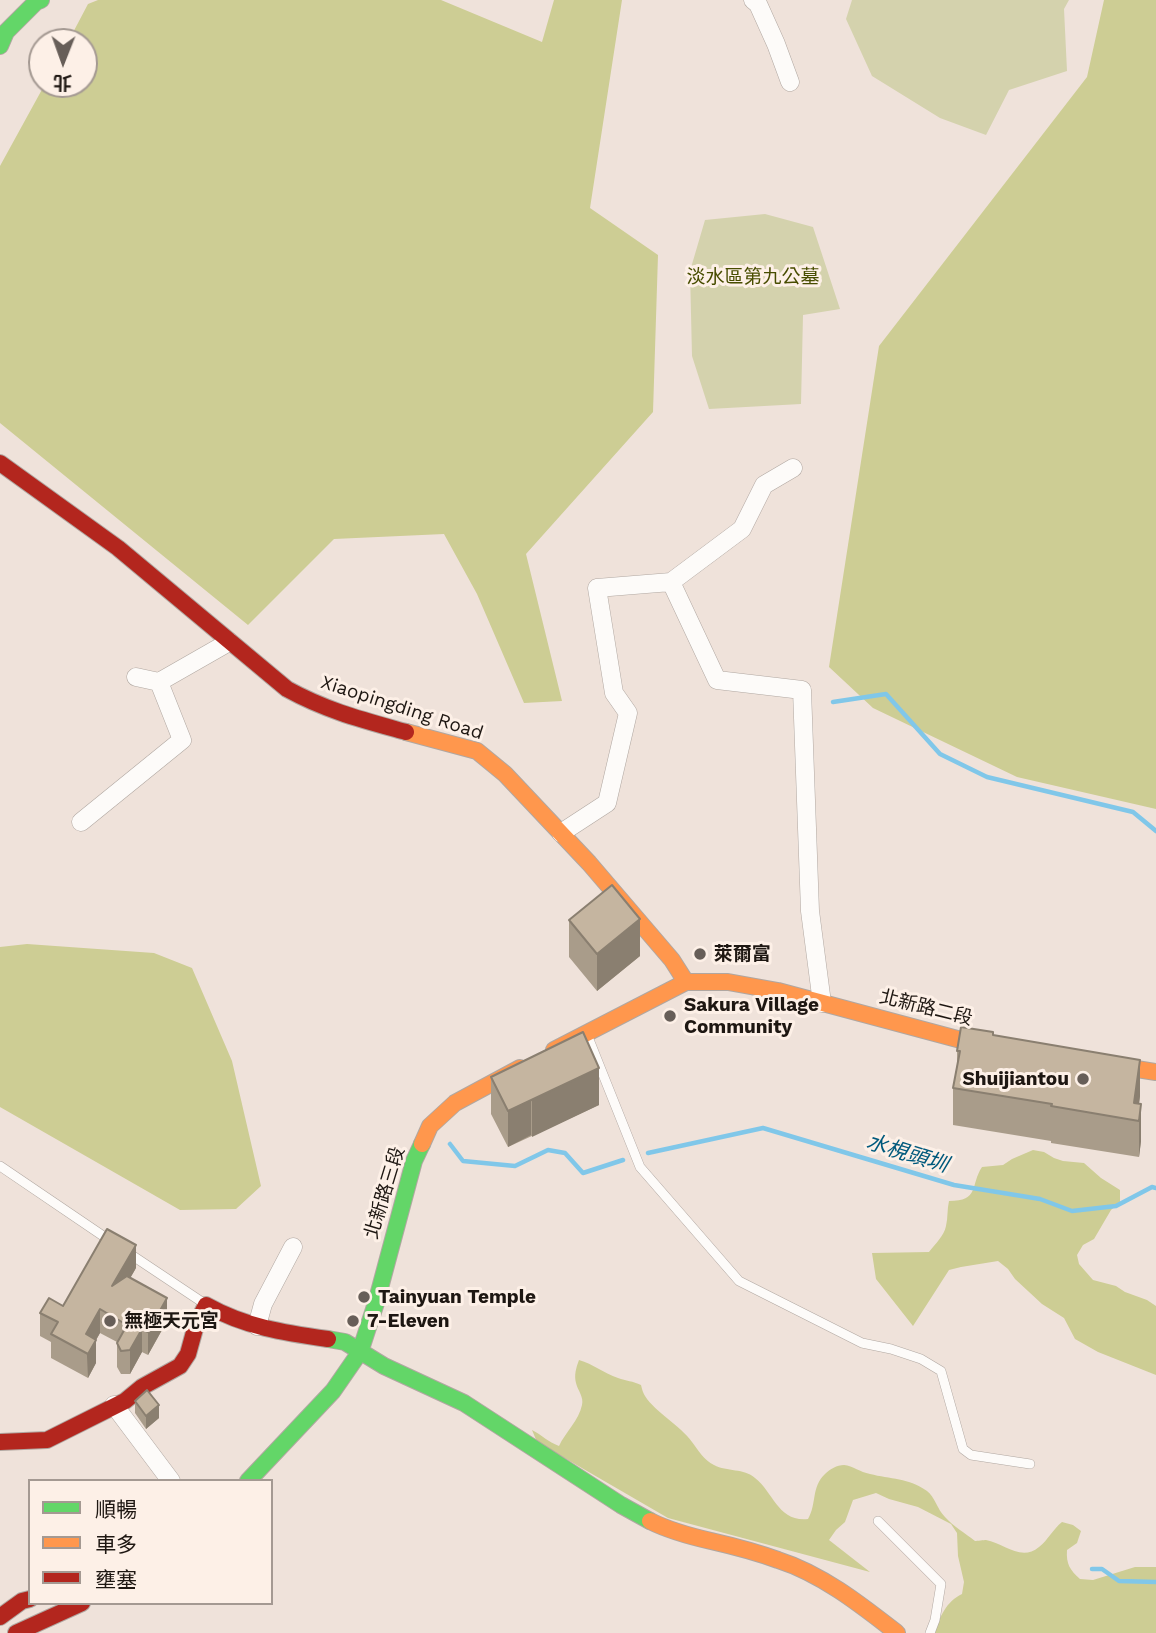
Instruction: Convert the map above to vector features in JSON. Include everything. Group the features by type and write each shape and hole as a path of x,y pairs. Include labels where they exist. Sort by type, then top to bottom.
{"street":[{"path":"0,46 6,32 41,0"},
{"path":"753,0 758,4 790,82"},
{"name":"Xiaopingding Road","path":"0,463 118,548 287,689 311,702 370,722 477,751 505,774 589,863 672,960 686,982"},
{"path":"561,833 607,803 628,713 614,693 597,588 671,582 742,529 764,485 793,468"},
{"path":"671,582 717,680 802,690 810,911 822,1003"},
{"path":"136,677 159,682 229,642"},
{"path":"81,822 182,740 159,682"},
{"name":"北新路二段","path":"686,982 728,982 778,991 961,1040 1013,1048"},
{"name":"北新路三段","path":"250,1479 332,1391 360,1352 414,1161 430,1126 455,1103 586,1032 686,982"},
{"path":"1091,1061 1156,1072"},
{"path":"257,1326 262,1304 293,1247"},
{"path":"0,1442 47,1440 125,1401 142,1387 180,1366 188,1354 196,1325 206,1306 225,1317 257,1326 345,1342 384,1366 464,1403 621,1505 660,1526 680,1534 780,1560 812,1574 897,1633"},
{"path":"114,1405 170,1479"},
{"path":"0,1616 28,1600"},
{"path":"16,1633 78,1605"}],"lane":[{"path":"586,1032 640,1167 739,1280 862,1343 921,1359 941,1371 963,1449 971,1455 1030,1464"},
{"path":"0,1166 206,1306"},
{"path":"878,1521 941,1584 930,1633"}],"green space":[{"path":"98,0 441,0 542,42 554,0 622,0 590,208 658,255 653,412 526,554 562,701 524,703 477,594 444,534 334,539 248,625 0,423 0,166 37,98 98,98 98,28 75,28 88,4"},
{"path":"852,0 1069,0 1064,9 1067,71 1009,90 986,135 940,118 872,76 846,19"},
{"path":"1104,0 1156,0 1156,809 1017,777 873,708 829,667 879,346 1087,77"},
{"name":"淡水區第九公墓","path":"765,214 813,227 840,309 803,315 801,404 709,409 692,356 690,271 705,220"},
{"path":"27,944 154,953 192,968 232,1061 261,1186 236,1209 180,1210 0,1107 0,947"},
{"path":"1033,1150 1063,1161 1084,1163 1120,1190 1120,1202 1111,1210 1094,1239 1083,1245 1077,1255 1079,1264 1093,1280 1116,1286 1156,1306 1156,1375 1098,1352 1075,1339 1064,1318 1042,1304 998,1261 949,1270 913,1326 876,1279 872,1253 929,1252 945,1230 949,1201 970,1195 982,1167 1003,1165"},
{"path":"579,1360 613,1376 641,1385 644,1395 655,1408 687,1436 707,1460 719,1467 751,1475 762,1484 783,1511 798,1519 808,1519 818,1484 825,1474 844,1465 920,1487 930,1494 948,1520 975,1541 986,1540 1026,1553 1039,1547 1062,1522 1073,1525 1081,1531 1077,1543 1067,1550 1067,1559 1071,1570 1080,1579 1093,1580 1135,1567 1156,1567 1156,1633 935,1633 944,1610 962,1594 964,1582 958,1556 957,1533 951,1524 918,1507 876,1493 853,1500 845,1522 829,1540 870,1572 668,1518 537,1442 532,1430 559,1446 578,1416 582,1402 575,1380"}],"building":[{"path":"612,885 640,919 597,954 569,920"},
{"path":"961,1027 1140,1060 1134,1103 1141,1104 1139,1121 953,1088 960,1051 957,1051"},
{"path":"583,1032 599,1068 508,1111 491,1077"},
{"path":"107,1229 136,1245 112,1286 127,1276 167,1298 148,1332 142,1329 130,1350 121,1351 117,1343 127,1325 100,1309 86,1334 96,1340 88,1354 51,1334 58,1322 40,1313 49,1298 63,1306"},
{"path":"147,1390 159,1405 146,1416 135,1401"}],"waterway":[{"path":"833,702 886,694 940,754 987,777 1133,812 1156,831"},
{"name":"水梘頭圳","path":"648,1153 763,1128 954,1185 1040,1199 1072,1211 1116,1206 1152,1187 1156,1188"},
{"name":"水梘頭圳","path":"450,1144 463,1161 515,1166 548,1150 565,1153 583,1173 623,1160"},
{"path":"1092,1569 1102,1569 1119,1581 1156,1582"}],"traffic: fast":[{"path":"0,46 6,32 41,0"},
{"path":"250,1479 333,1391 360,1352 414,1161 422,1144"},
{"path":"328,1339 345,1342 384,1366 464,1403 650,1521"}],"traffic: slow":[{"path":"406,732 477,751 505,774 589,863 672,960 686,982"},
{"path":"554,1050 686,982 728,982 778,991 961,1040 992,1045"},
{"path":"1106,1064 1156,1072"},
{"path":"422,1144 430,1126 455,1103 520,1068"},
{"path":"650,1521 680,1533 753,1552 810,1573 840,1591 897,1633"}],"traffic: jam":[{"path":"0,463 118,548 287,689 331,709 406,732"},
{"path":"0,1442 47,1440 125,1401 142,1387 180,1366 188,1354 196,1325 206,1305 250,1324 328,1339"},
{"path":"0,1617 28,1600"},
{"path":"16,1633 78,1605"}],"place":[{"name":"萊爾富","path":"700,954"},
{"name":"Sakura Village Community","path":"670,1016"},
{"name":"Shuijiantou","path":"1083,1079"},
{"name":"Tainyuan Temple","path":"364,1297"},
{"name":"無極天元宮","path":"110,1321"},
{"name":"7-Eleven","path":"353,1321"}]}
